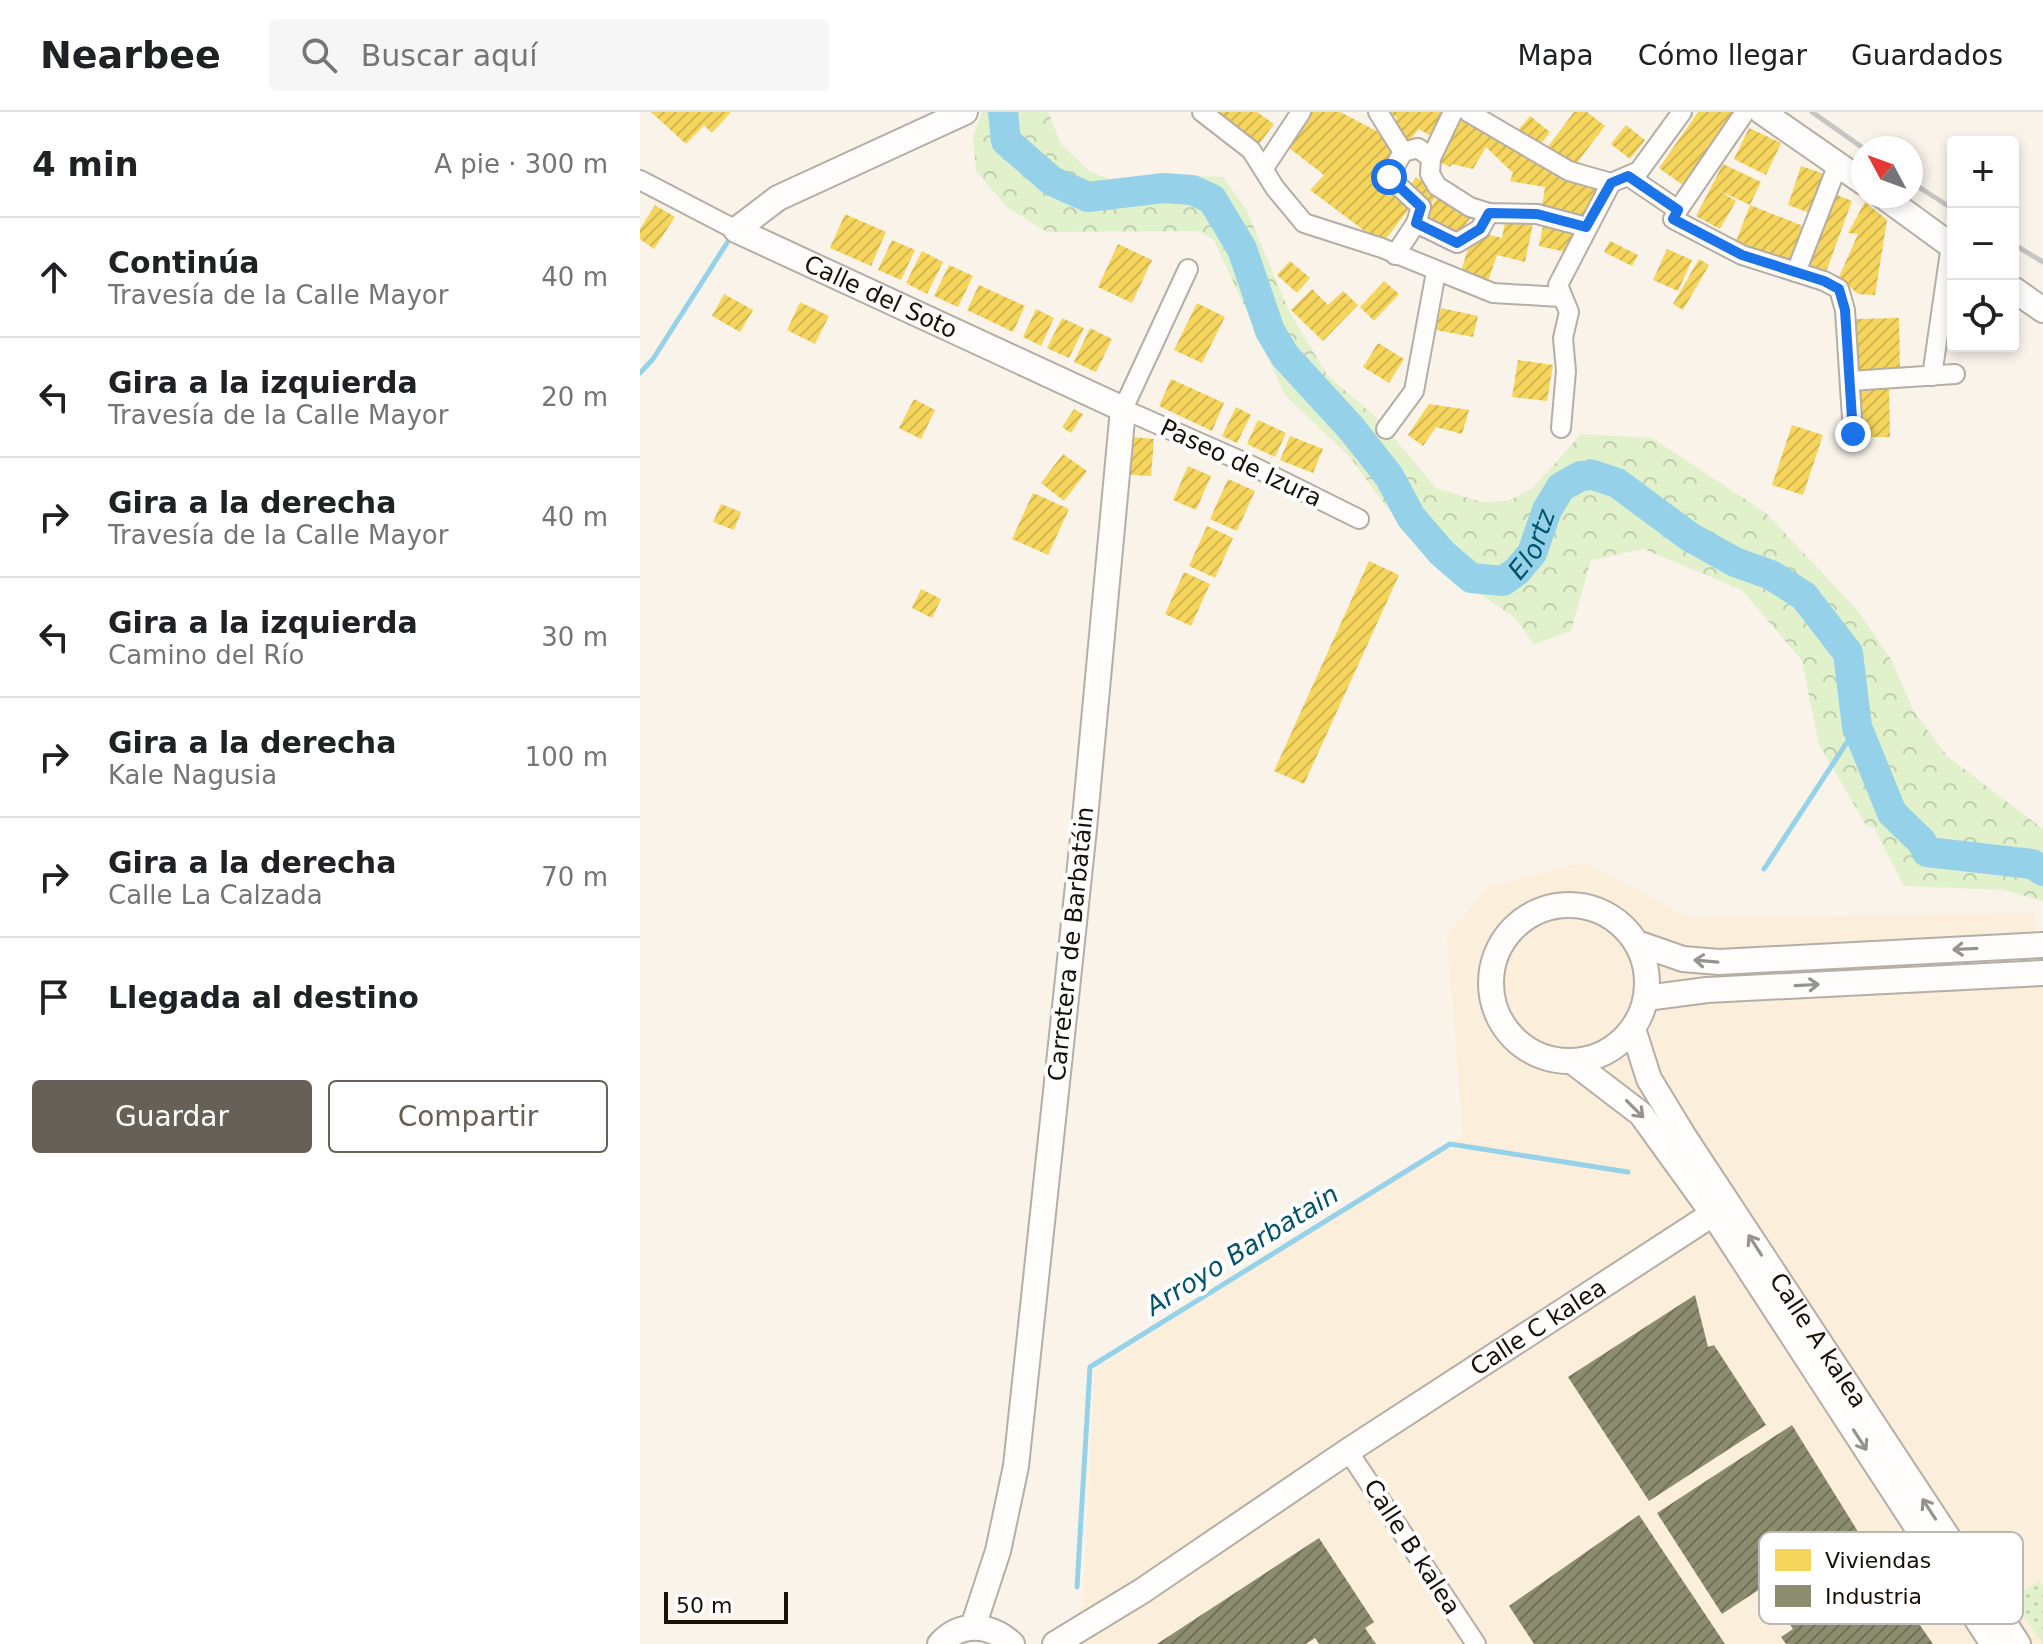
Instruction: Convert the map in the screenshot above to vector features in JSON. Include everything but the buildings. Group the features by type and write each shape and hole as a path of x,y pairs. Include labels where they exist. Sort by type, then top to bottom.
{"street":[{"path":"736,230 778,198 965,112"},
{"path":"1202,112 1251,150 1275,188 1304,223 1493,293 1560,297"},
{"path":"1264,168 1301,112"},
{"path":"1378,112 1403,152"},
{"path":"1453,112 1431,158 1430,174 1437,186 1470,207 1489,213 1537,214 1586,227"},
{"path":"1468,112 1569,171 1620,180 1678,210"},
{"path":"1561,428 1566,371 1563,338 1569,312 1560,297 1558,285 1586,227 1620,180 1639,171 1682,112"},
{"path":"1745,112 1673,219 1742,255 1839,289 1845,310 1853,434"},
{"path":"1762,112 1851,173"},
{"path":"1395,255 1416,223 1421,207 1389,177 1403,152 1418,148 1431,158"},
{"path":"1796,272 1838,164"},
{"name":"Calle del Soto","path":"640,180 736,230 1123,409"},
{"path":"1900,208 1947,242"},
{"path":"1416,223 1457,243 1480,229 1489,213"},
{"name":"Carretera de Barbatáin","path":"973,1627 998,1551 1016,1466 1084,829 1123,409 1188,269"},
{"path":"1386,429 1414,391 1436,272"},
{"path":"1932,376 1947,278"},
{"path":"2019,293 2043,310"},
{"path":"1850,381 1955,374"},
{"name":"Paseo de Izura","path":"1123,409 1248,464 1359,519"},
{"path":"1573,905 1598,910 1620,923 1637,943 1644,960 1646,998 1633,1029 1617,1046 1596,1057 1573,1062 1548,1059 1525,1049 1507,1031 1494,1009 1490,984 1495,959 1507,936 1525,918 1548,908 1573,905"},
{"path":"1637,943 1683,959 1719,962 2043,945"},
{"path":"1646,998 1707,990 2043,973"},
{"name":"Calle A kalea","path":"1633,1029 1649,1079 1721,1209 1923,1532"},
{"name":"Calle A kalea","path":"1573,1062 1641,1114 1721,1209 1942,1532"},
{"name":"Calle C kalea","path":"1055,1644 1142,1591 1348,1451 1721,1209"},
{"name":"Calle B kalea","path":"1348,1451 1476,1644"},
{"name":"Calle A kalea","path":"1980,1624 1993,1644"},
{"name":"Calle A kalea","path":"2004,1624 2018,1644"},
{"path":"940,1644 959,1630 973,1627 988,1628 1012,1644"}],"shaded area":[{"path":"1585,862 1688,917 2034,913 2043,988 2043,1644 1061,1644 1083,1605 1095,1369 1463,1135 1447,935 1488,887"}],"green space":[{"path":"982,112 1048,112 1061,144 1090,172 1118,182 1166,175 1223,177 1246,209 1289,311 1327,375 1378,419 1436,488 1482,502 1507,501 1532,489 1581,434 1652,438 1766,513 1858,611 1892,661 1913,710 1947,756 2043,829 2043,901 2004,890 1904,886 1874,828 1866,825 1819,744 1802,661 1742,590 1644,549 1591,560 1571,631 1534,644 1514,617 1444,570 1385,505 1349,456 1285,395 1214,240 1198,231 1047,232 1008,208 976,171 973,136"},
{"path":"2039,1581 2043,1586 2043,1644 2023,1615 2023,1592"}],"waterway":[{"name":"Elortz","path":"1003,112 1006,141 1052,181 1088,197 1164,188 1192,190 1212,199 1242,249 1270,331 1285,356 1351,428 1389,476 1411,517 1442,553 1471,578 1503,581 1517,571 1532,553 1547,510 1561,487 1581,476 1593,475 1617,483 1690,537 1735,562 1771,575 1804,596 1848,653 1857,727 1892,813 1922,842 1927,852 2032,864 2043,871"},
{"path":"640,373 653,359 727,243"},
{"name":"Arroyo Barbatain","path":"1764,869 1857,727"},
{"name":"Arroyo Barbatain","path":"1077,1587 1090,1367 1450,1144 1628,1172"}],"railway":[{"path":"1812,112 1851,140"},
{"path":"1923,190 1951,208"},
{"path":"2019,248 2043,262"}],"route":[{"path":"1389,177 1421,207 1416,223 1457,243 1480,229 1489,213 1537,214 1586,227 1611,183 1628,176 1678,210 1673,219 1742,255 1824,281 1839,289 1845,310 1853,434"}]}
